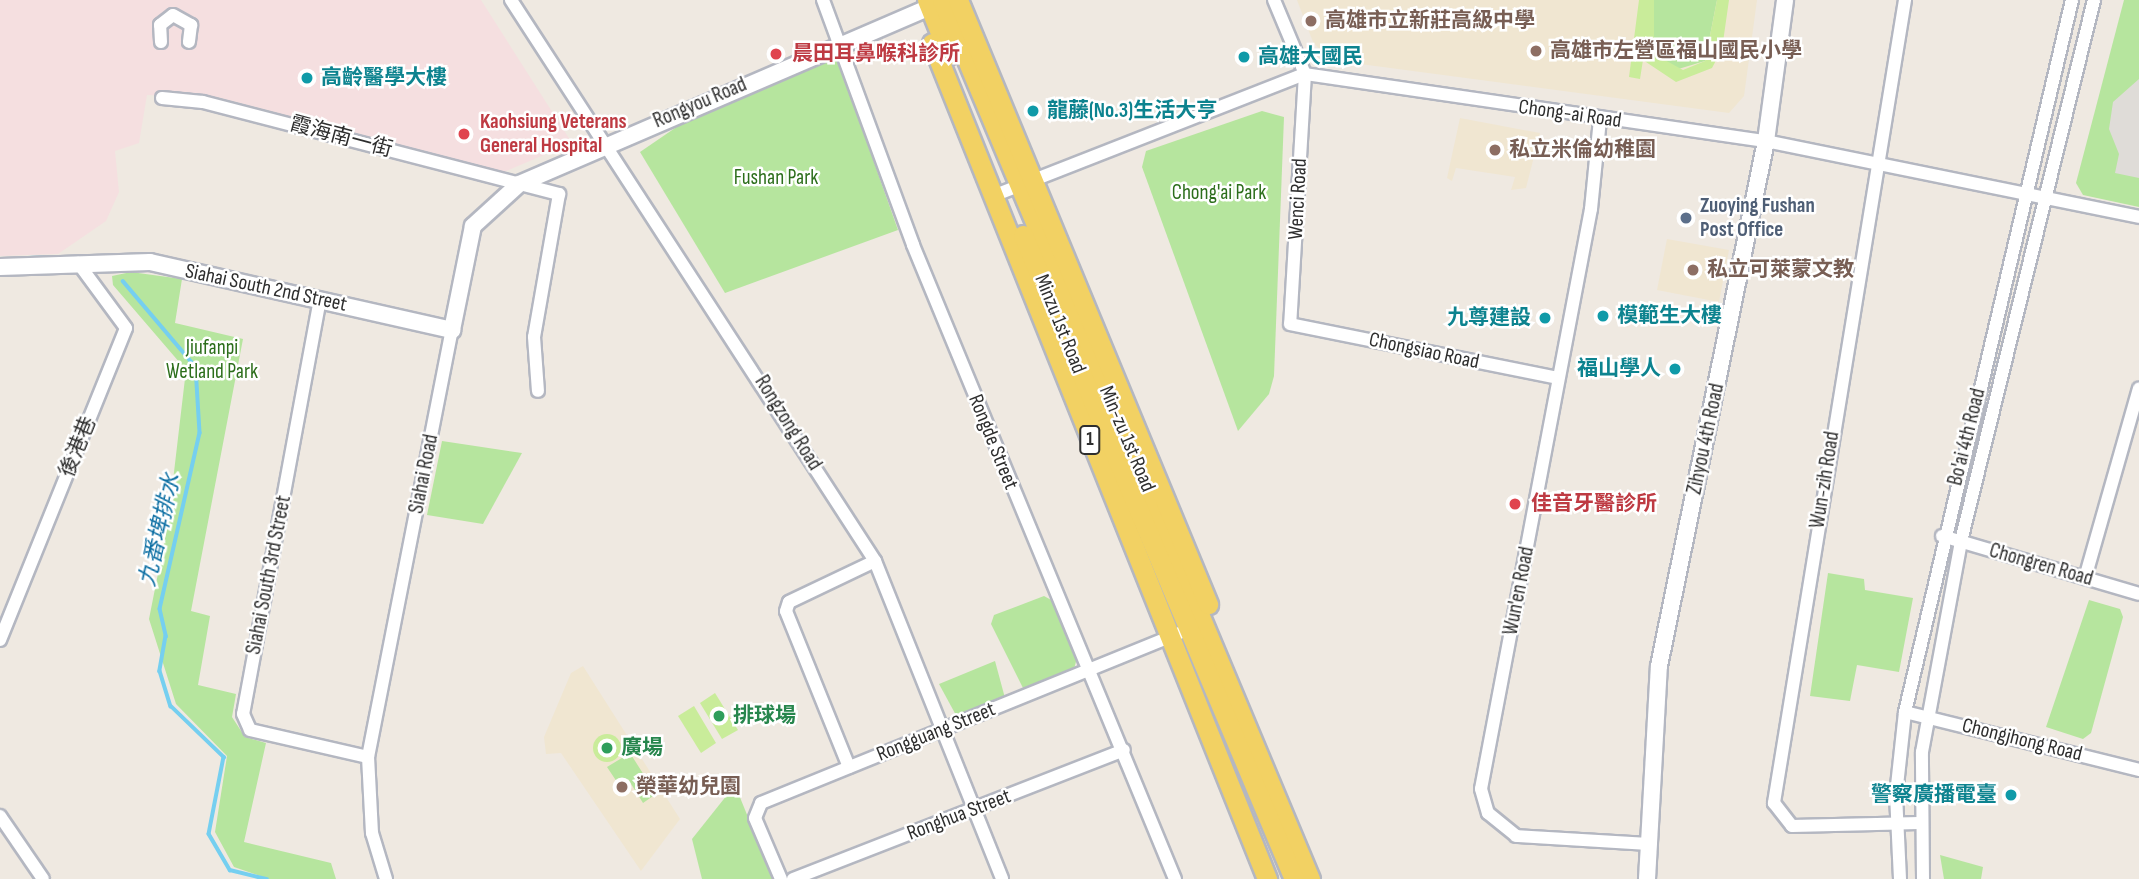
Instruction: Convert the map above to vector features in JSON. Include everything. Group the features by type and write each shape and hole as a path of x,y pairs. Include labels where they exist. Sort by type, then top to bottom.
{"main road":[{"name":"Min-zu 1st Road","path":"936,3 1011,189 1310,879"},
{"name":"Min-zu 1st Road","path":"1011,189 1161,479 1323,879"},
{"name":"Minzu 1st Road","path":"1011,189 1267,879"},
{"name":"Minzu 1st Road","path":"1177,633 1294,879"}],"street":[{"name":"Rongzong Road","path":"511,0 875,561 1002,879"},
{"name":"Rongde Street","path":"823,0 913,246 1088,671 1124,750 1175,879"},
{"path":"1274,0 1305,74"},
{"name":"Zihyou 4th Road","path":"1647,879 1659,666 1766,141 1785,0"},
{"name":"Wun-zih Road","path":"1905,0 1875,163 1774,803 1792,827 1919,823"},
{"name":"Bo'ai 4th Road","path":"1900,879 1895,823 1905,712 1942,536 2072,0"},
{"name":"Bo'ai 4th Road","path":"1923,879 1919,823 1928,717 1961,541 2094,0"},
{"name":"Rongyou Road","path":"606,143 936,3"},
{"path":"161,42 160,25 173,15 191,25 189,41"},
{"name":"Chong-ai Road","path":"1011,189 1305,74 1600,119 1766,141 2139,217"},
{"name":"Wenci Road","path":"1290,324 1305,74"},
{"name":"霞海南一街","path":"162,99 203,102 559,194 534,337 538,391"},
{"name":"Wun'en Road","path":"1600,119 1591,209 1480,789 1488,814 1516,836 1647,844"},
{"name":"Siahai Road","path":"386,879 372,833 368,757 473,226 519,184 606,143"},
{"name":"Siahai South 2nd Street","path":"0,267 150,262 452,330"},
{"name":"後港巷","path":"0,640 126,328 78,263"},
{"name":"Siahai South 3rd Street","path":"320,299 243,714 250,730 368,757"},
{"name":"Chongsiao Road","path":"1290,324 1557,378"},
{"path":"2085,578 2139,389"},
{"name":"Chongren Road","path":"1942,536 2139,594"},
{"path":"849,767 786,611 789,601 875,561"},
{"name":"Rongguang Street","path":"781,879 755,818 761,803 1177,633"},
{"name":"Chongjhong Road","path":"1905,712 2139,770"},
{"name":"Ronghua Street","path":"793,879 1124,750"},
{"path":"0,816 43,879"}],"shaded area":[{"name":"Kaohsiung Veterans General Hospital","path":"0,0 481,0 572,143 504,172 217,97 147,95 139,143 115,151 119,192 106,221 58,254 0,256"},
{"name":"高雄市左營區福山國民小學","path":"1297,0 1757,0 1744,96 1729,113 1330,60 1313,42"},
{"path":"2139,79 2139,178 2115,173 2119,154 2109,129 2113,102"},
{"name":"私立米倫幼稚園","path":"1460,118 1540,133 1526,188 1511,190 1515,177 1456,168 1452,181 1447,178"},
{"name":"私立可萊蒙文教","path":"1667,239 1729,250 1719,302 1657,290"},
{"name":"榮華幼兒園","path":"583,666 680,819 641,871 561,753 546,754 544,737 571,673"}],"green space":[{"path":"1639,0 1654,0 1654,54 1683,70 1705,61 1717,0 1729,0 1722,49 1712,68 1676,82 1643,60 1640,79 1629,77"},
{"path":"1654,0 1717,0 1705,61 1675,70 1654,54"},
{"path":"2124,0 2139,0 2139,207 2083,195 2076,183"},
{"name":"Fushan Park","path":"835,52 898,230 725,293 640,152 697,113"},
{"name":"Chong'ai Park","path":"1262,111 1284,117 1274,376 1269,394 1238,431 1142,167 1146,151"},
{"name":"Jiufanpi Wetland Park","path":"131,272 182,279 175,323 243,339 191,611 210,616 198,685 236,694 232,717 245,737 266,743 244,842 331,863 336,879 269,879 234,867 215,832 227,756 176,704 149,619 168,523 186,370 113,285 112,276"},
{"path":"442,441 522,453 483,524 427,515"},
{"path":"1828,573 1864,579 1865,590 1913,598 1899,672 1857,665 1850,701 1810,696"},
{"path":"1044,596 1053,601 1077,658 1074,669 1024,690 991,624 994,615"},
{"path":"2089,600 2120,609 2123,617 2091,733 2083,739 2046,727"},
{"path":"995,661 1005,698 957,717 939,684"},
{"name":"排球場","path":"715,693 738,730 722,739 700,703"},
{"name":"排球場","path":"694,706 716,743 701,753 678,716"},
{"name":"廣場","path":"607,734 617,738 621,748 617,758 607,762 597,758 593,748 597,738"},
{"path":"630,753 656,794 643,803 628,779 619,785 607,767"},
{"path":"735,785 773,879 702,879 692,839"},
{"path":"1940,855 1983,867 1981,879 1944,879"}],"waterway":[{"name":"九番埤排水","path":"28,258 57,257"},
{"name":"九番埤排水","path":"123,281 196,367 200,433 160,609 166,636 160,671 171,706 224,757 209,834 230,870 267,879"}],"place":[{"name":"高雄市立新莊高級中學","path":"1311,21"},
{"name":"高雄市左營區福山國民小學","path":"1536,51"},
{"name":"晨田耳鼻喉科診所","path":"776,54"},
{"name":"高雄大國民","path":"1244,57"},
{"name":"高齡醫學大樓","path":"307,78"},
{"name":"龍藤(No.3)生活大亨","path":"1033,111"},
{"name":"Kaohsiung Veterans General Hospital","path":"464,134"},
{"name":"私立米倫幼稚園","path":"1495,150"},
{"name":"Zuoying Fushan Post Office","path":"1686,218"},
{"name":"私立可萊蒙文教","path":"1693,270"},
{"name":"模範生大樓","path":"1603,316"},
{"name":"九尊建設","path":"1545,318"},
{"name":"福山學人","path":"1675,369"},
{"name":"佳音牙醫診所","path":"1515,504"},
{"name":"排球場","path":"719,716"},
{"name":"廣場","path":"607,748"},
{"name":"榮華幼兒園","path":"622,787"},
{"name":"警察廣播電臺","path":"2011,795"}]}
